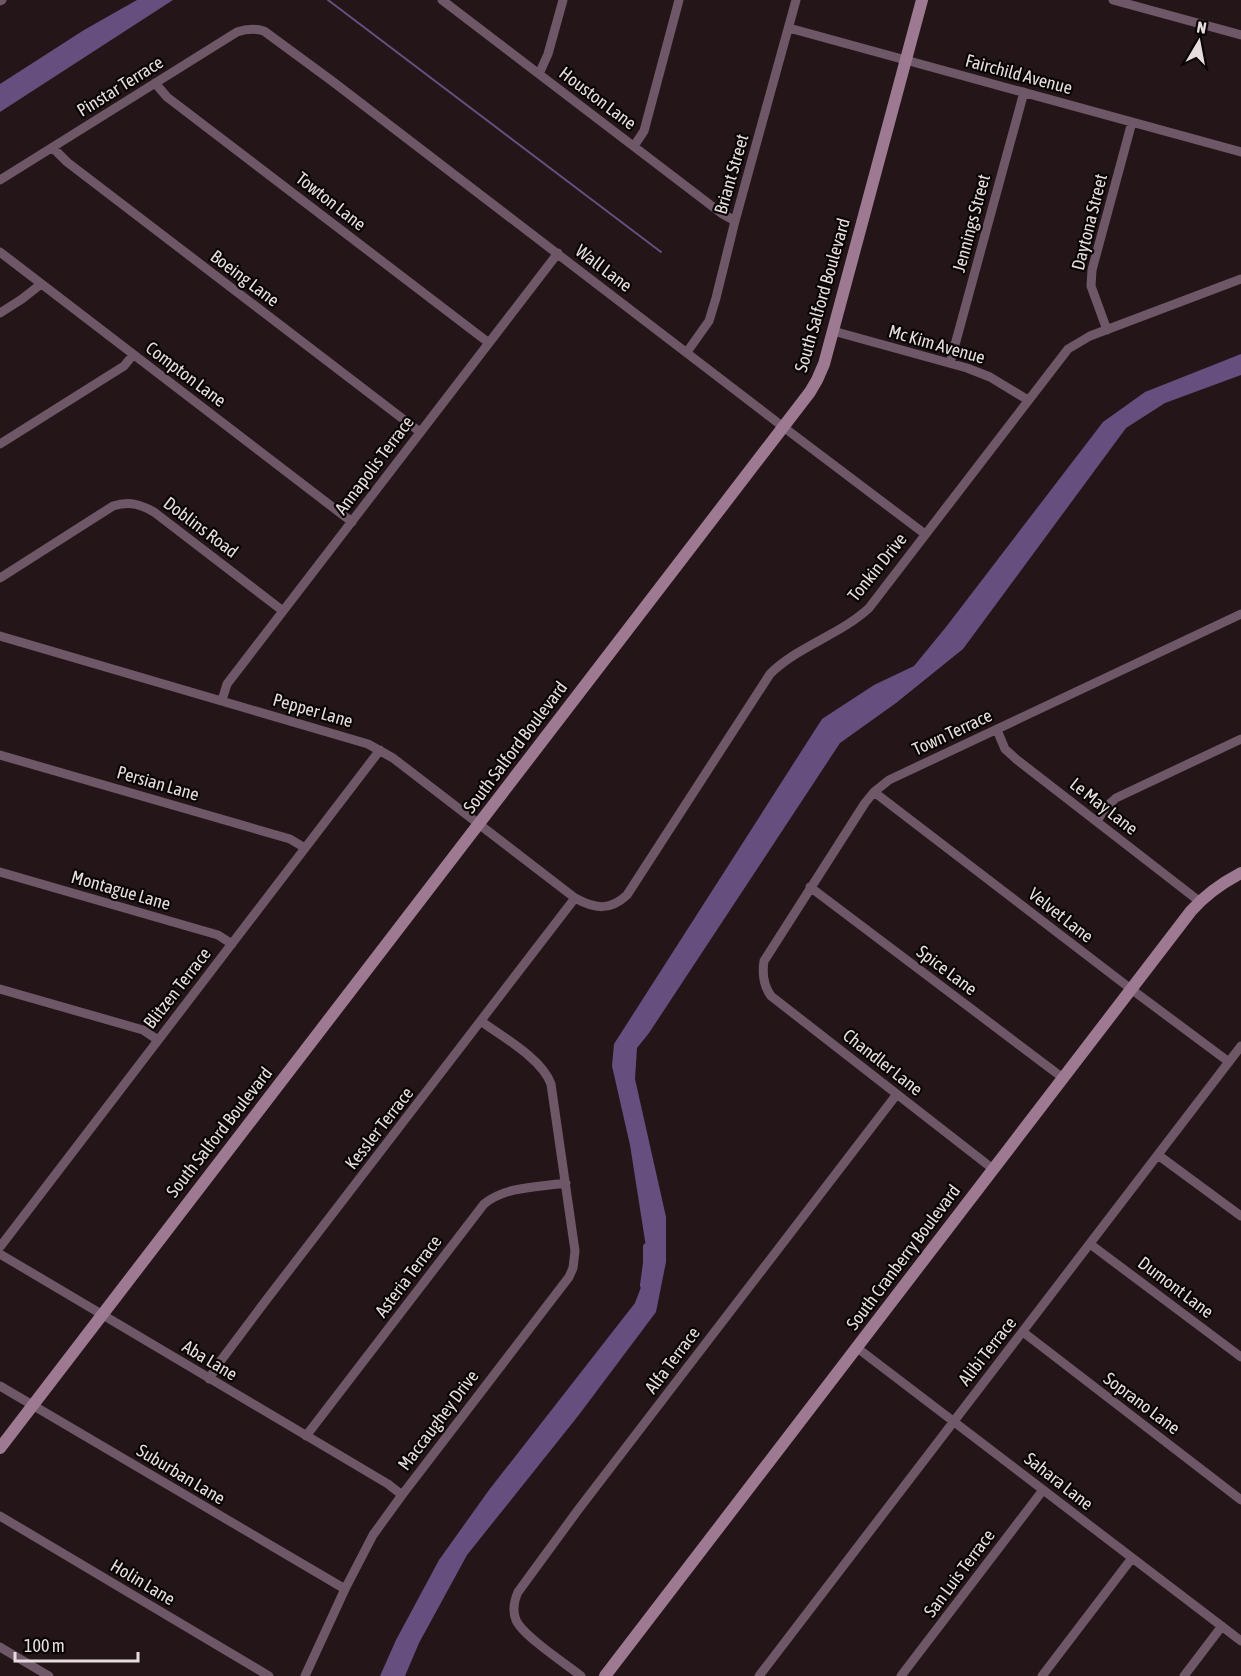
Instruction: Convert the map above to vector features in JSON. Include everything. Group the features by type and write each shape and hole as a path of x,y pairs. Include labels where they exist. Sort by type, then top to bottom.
{"street":[{"name":"Houston Lane","path":"442,0 721,213 735,221"},
{"path":"539,74 548,54 563,0"},
{"path":"634,146 644,131 679,0"},
{"name":"Briant Street","path":"687,352 709,321 796,0"},
{"name":"South Salford Boulevard","path":"0,1448 818,380 922,0"},
{"path":"1113,0 1241,35"},
{"name":"Fairchild Avenue","path":"789,28 1241,152"},
{"name":"Pinstar Terrace","path":"0,180 237,32 246,29 260,30"},
{"name":"Wall Lane","path":"260,30 332,81 925,534"},
{"name":"Towton Lane","path":"155,83 167,97 489,343"},
{"name":"Jennings Street","path":"950,363 1024,92"},
{"name":"Daytona Street","path":"1107,330 1091,286 1092,270 1132,122"},
{"name":"Boeing Lane","path":"53,148 67,162 420,432"},
{"name":"Compton Lane","path":"0,252 352,522"},
{"name":"Annapolis Terrace","path":"222,700 227,684 558,253"},
{"name":"Tonkin Drive","path":"575,898 590,906 606,907 615,904 627,895 770,675 787,659 864,613 1068,349 1079,341 1241,279"},
{"path":"0,313 41,284"},
{"name":"Mc Kim Avenue","path":"833,331 950,363 990,377 1028,400"},
{"path":"0,444 124,366 134,355"},
{"name":"Doblins Road","path":"0,578 113,506 128,503 142,505 154,512 283,611"},
{"name":"Town Terrace","path":"763,974 767,954 810,887 874,792 889,780 1241,614"},
{"name":"Pepper Lane","path":"0,636 358,740 380,750 575,898"},
{"name":"Le May Lane","path":"997,730 1005,749 1016,759 1199,901"},
{"path":"1097,821 1116,798 1241,739"},
{"name":"Blitzen Terrace","path":"0,1247 380,750"},
{"name":"Persian Lane","path":"0,754 291,838 305,848"},
{"name":"Velvet Lane","path":"874,792 1229,1062"},
{"name":"Montague Lane","path":"0,872 218,935 232,944"},
{"name":"South Cranberry Boulevard","path":"605,1676 1199,901 1241,873"},
{"name":"Spice Lane","path":"810,887 1063,1078"},
{"name":"Kessler Terrace","path":"209,1378 575,898"},
{"name":"Chandler Lane","path":"763,974 771,996 993,1169"},
{"path":"0,988 143,1030 158,1040"},
{"name":"Maccaughey Drive","path":"305,1676 372,1535 569,1277 573,1268 575,1251 552,1089 548,1076 539,1064 482,1022"},
{"name":"Alibi Terrace","path":"759,1676 1241,1046"},
{"name":"Alfa Terrace","path":"581,1676 524,1632 516,1620 514,1605 518,1592 578,1510 897,1094"},
{"path":"1158,1155 1241,1216"},
{"name":"Asteria Terrace","path":"306,1436 484,1204 494,1196 506,1191 566,1184"},
{"name":"Dumont Lane","path":"1090,1244 1241,1357"},
{"name":"Aba Lane","path":"0,1254 388,1484 402,1495"},
{"name":"Soprano Lane","path":"1023,1332 1241,1500"},
{"name":"Sahara Lane","path":"856,1347 1241,1641"},
{"name":"Suburban Lane","path":"0,1386 345,1589"},
{"name":"San Luis Terrace","path":"901,1676 1043,1490"},
{"name":"Holin Lane","path":"0,1516 269,1676"},
{"path":"1042,1676 1132,1558"},
{"path":"1184,1676 1222,1626"},
{"path":"0,1647 49,1676"}],"shaded area":[{"path":"137,0 173,0 0,112 0,84 84,30"},
{"path":"1241,354 1241,375 1165,403 1126,428 963,649 896,703 840,743 637,1048 635,1079 666,1217 666,1262 656,1312 578,1416 467,1555 419,1643 405,1676 380,1676 396,1640 439,1560 489,1490 635,1303 649,1266 630,1145 612,1066 614,1044 822,719 874,685 914,666 1103,422 1145,392"}],"waterway":[{"path":"328,0 661,252"},
{"path":"644,1285 647,1247"}]}
